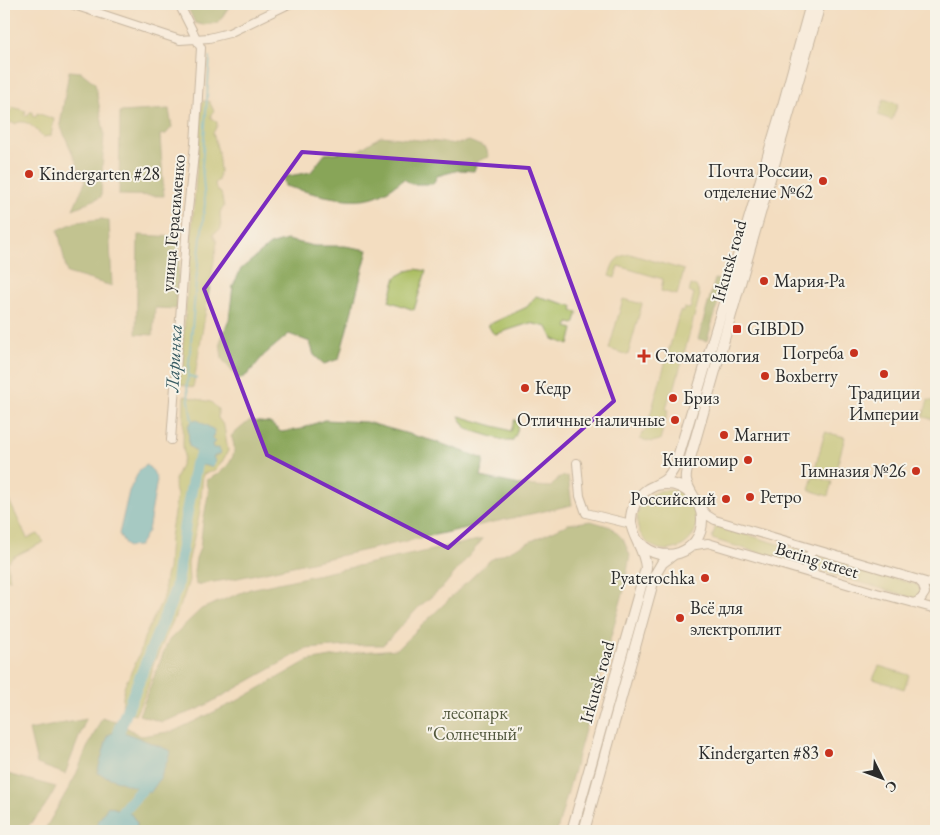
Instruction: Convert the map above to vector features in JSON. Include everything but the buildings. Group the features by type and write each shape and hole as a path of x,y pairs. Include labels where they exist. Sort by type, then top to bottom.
{"main road":[{"name":"Irkutsk road","path":"572,831 646,568 645,559 631,524 634,506 646,490 664,481 676,464 784,102 811,4"},
{"name":"Irkutsk road","path":"584,831 656,575 662,563 690,546 696,540 702,528 700,508 686,480 688,465 820,4"},
{"path":"656,486 677,485 695,497"},
{"path":"639,542 657,554 673,555"}],"street":[{"path":"71,4 180,40 229,33 289,4"},
{"name":"улица Герасименко","path":"171,440 188,210 196,136 201,48 179,4"},
{"path":"577,463 580,496 586,513 631,524"},
{"name":"Bering street","path":"700,508 715,520 936,585"},
{"name":"Bering street","path":"690,546 708,543 936,609"},
{"path":"809,573 806,560 815,550"},
{"path":"914,603 921,599 925,593 923,585 917,579"}],"highlighted area":[{"path":"302,152 529,168 614,401 448,548 267,455 204,289"}],"green space":[{"path":"186,4 231,4 218,23 203,25 195,23"},
{"path":"69,71 81,72 95,83 104,132 101,197 73,209 85,182 60,125"},
{"path":"884,99 898,104 892,120 878,115"},
{"path":"202,101 209,101 214,111 211,114 211,118 217,122 213,133 218,151 220,171 218,181 215,183 216,189 221,193 224,207 220,212 221,229 213,234 217,242 193,388 180,384"},
{"path":"4,105 8,106 7,111 11,112 12,107 26,111 24,115 28,116 30,112 33,112 32,116 36,117 37,113 54,119 51,136 43,137 27,123 19,122 15,124 4,120"},
{"path":"169,109 172,127 166,134 160,135 164,196 119,195 120,112"},
{"path":"381,136 457,144 469,141 486,148 489,157 477,161 474,171 459,170 437,176 433,184 411,184 404,179 381,194 371,198 333,198 285,186 283,177 311,172 325,154 359,150"},
{"path":"109,220 112,286 67,273 58,230 76,222"},
{"path":"138,235 180,237 177,309 155,308 153,335 136,334"},
{"path":"287,240 314,246 345,246 368,250 339,359 324,364 314,355 310,342 289,334 264,355 248,374 239,380 222,359 220,342 229,320 233,286 241,269 270,245"},
{"path":"630,254 684,270 677,295 661,291 663,279 618,266 615,278 609,276 615,261"},
{"path":"416,269 426,271 414,310 389,301 396,277"},
{"path":"715,279 724,281 707,341 698,339"},
{"path":"691,285 696,286 700,295 674,390 671,390 660,440 652,442 640,439 642,433 646,430 680,311 683,312 684,308 690,309 694,293 689,292"},
{"path":"536,296 573,306 572,311 578,312 574,324 569,323 567,327 573,329 569,345 553,339 547,327 530,323 496,334 492,332 488,325 527,307"},
{"path":"623,299 642,304 628,355 609,349"},
{"path":"184,396 211,402 218,409 218,418 224,426 228,451 216,469 203,474 200,512 188,563 189,580 183,599 153,665 149,685 135,715 124,712 122,709 124,687 165,594 164,584 168,569 170,537 177,495 175,480 184,457"},
{"path":"928,400 936,402 936,420 923,417"},
{"path":"459,416 511,431 515,419 518,427 512,441 506,441 467,429"},
{"path":"324,420 366,422 437,442 484,459 481,477 520,485 551,487 559,477 568,476 572,505 238,578 196,585 194,571 200,548 209,490 206,480 219,473 229,463 234,451 231,436 249,421 270,423 281,432 301,429"},
{"path":"825,432 845,437 834,478 814,472"},
{"path":"813,476 832,482 828,496 809,490"},
{"path":"4,490 27,538 38,534 44,542 13,557 7,563 10,580 4,578"},
{"path":"667,490 683,495 688,499 692,504 697,520 692,536 688,541 683,545 667,550 651,545 646,541 642,536 637,520 642,504 646,499 651,495"},
{"name":"лесопарк \"Солнечный\"","path":"591,521 611,527 623,539 630,555 624,590 557,831 136,831 137,823 131,814 109,806 98,822 98,831 44,831 75,777 102,718 116,721 141,736 174,731 237,701 307,661 360,652 397,649 490,560 568,524"},
{"path":"716,525 807,553 803,566 712,539"},
{"path":"483,539 443,587 419,607 383,645 306,649 199,709 162,722 139,715 168,641 201,609 250,589"},
{"path":"817,556 918,585 921,593 918,597 914,598 813,569 810,565 812,558"},
{"path":"879,666 909,675 904,689 873,679"},
{"path":"86,719 65,774 37,764 29,730"},
{"path":"4,773 56,787 41,811 23,831 4,831"}],"water":[{"path":"196,419 214,430 214,435 211,438 215,442 212,444 213,448 219,448 221,453 213,457 216,462 211,467 196,464 195,455 197,452 189,446 188,426"},
{"path":"147,465 153,471 157,480 148,531 139,546 127,547 119,534 129,491 140,469"},
{"path":"119,730 171,751 160,779 150,793 97,773 108,735"},
{"path":"108,806 131,814 137,823 136,831 98,831 98,822"}],"waterway":[{"name":"Ларинка","path":"192,421 187,387 205,203 202,166 210,57"},
{"path":"189,376 196,378"},
{"name":"Ларинка","path":"119,730 176,589 186,517 196,464 204,450"},
{"name":"Ларинка","path":"123,811 141,790"}],"place":[{"name":"Kindergarten #28","path":"29,174"},
{"name":"Почта России, отделение №62","path":"823,181"},
{"name":"Мария-Ра","path":"764,281"},
{"name":"GIBDD","path":"737,329"},
{"name":"Погреба","path":"854,353"},
{"name":"Стоматология","path":"644,356"},
{"name":"Традиции Империи","path":"884,374"},
{"name":"Boxberry","path":"765,376"},
{"name":"Кедр","path":"525,388"},
{"name":"Бриз","path":"673,398"},
{"name":"Отличные наличные","path":"675,420"},
{"name":"Магнит","path":"724,435"},
{"name":"Книгомир","path":"748,460"},
{"name":"Гимназия №26","path":"916,471"},
{"name":"Ретро","path":"750,497"},
{"name":"Российский","path":"726,499"},
{"name":"Pyaterochka","path":"705,578"},
{"name":"Всё для электроплит","path":"680,618"},
{"name":"Kindergarten #83","path":"829,753"}]}
